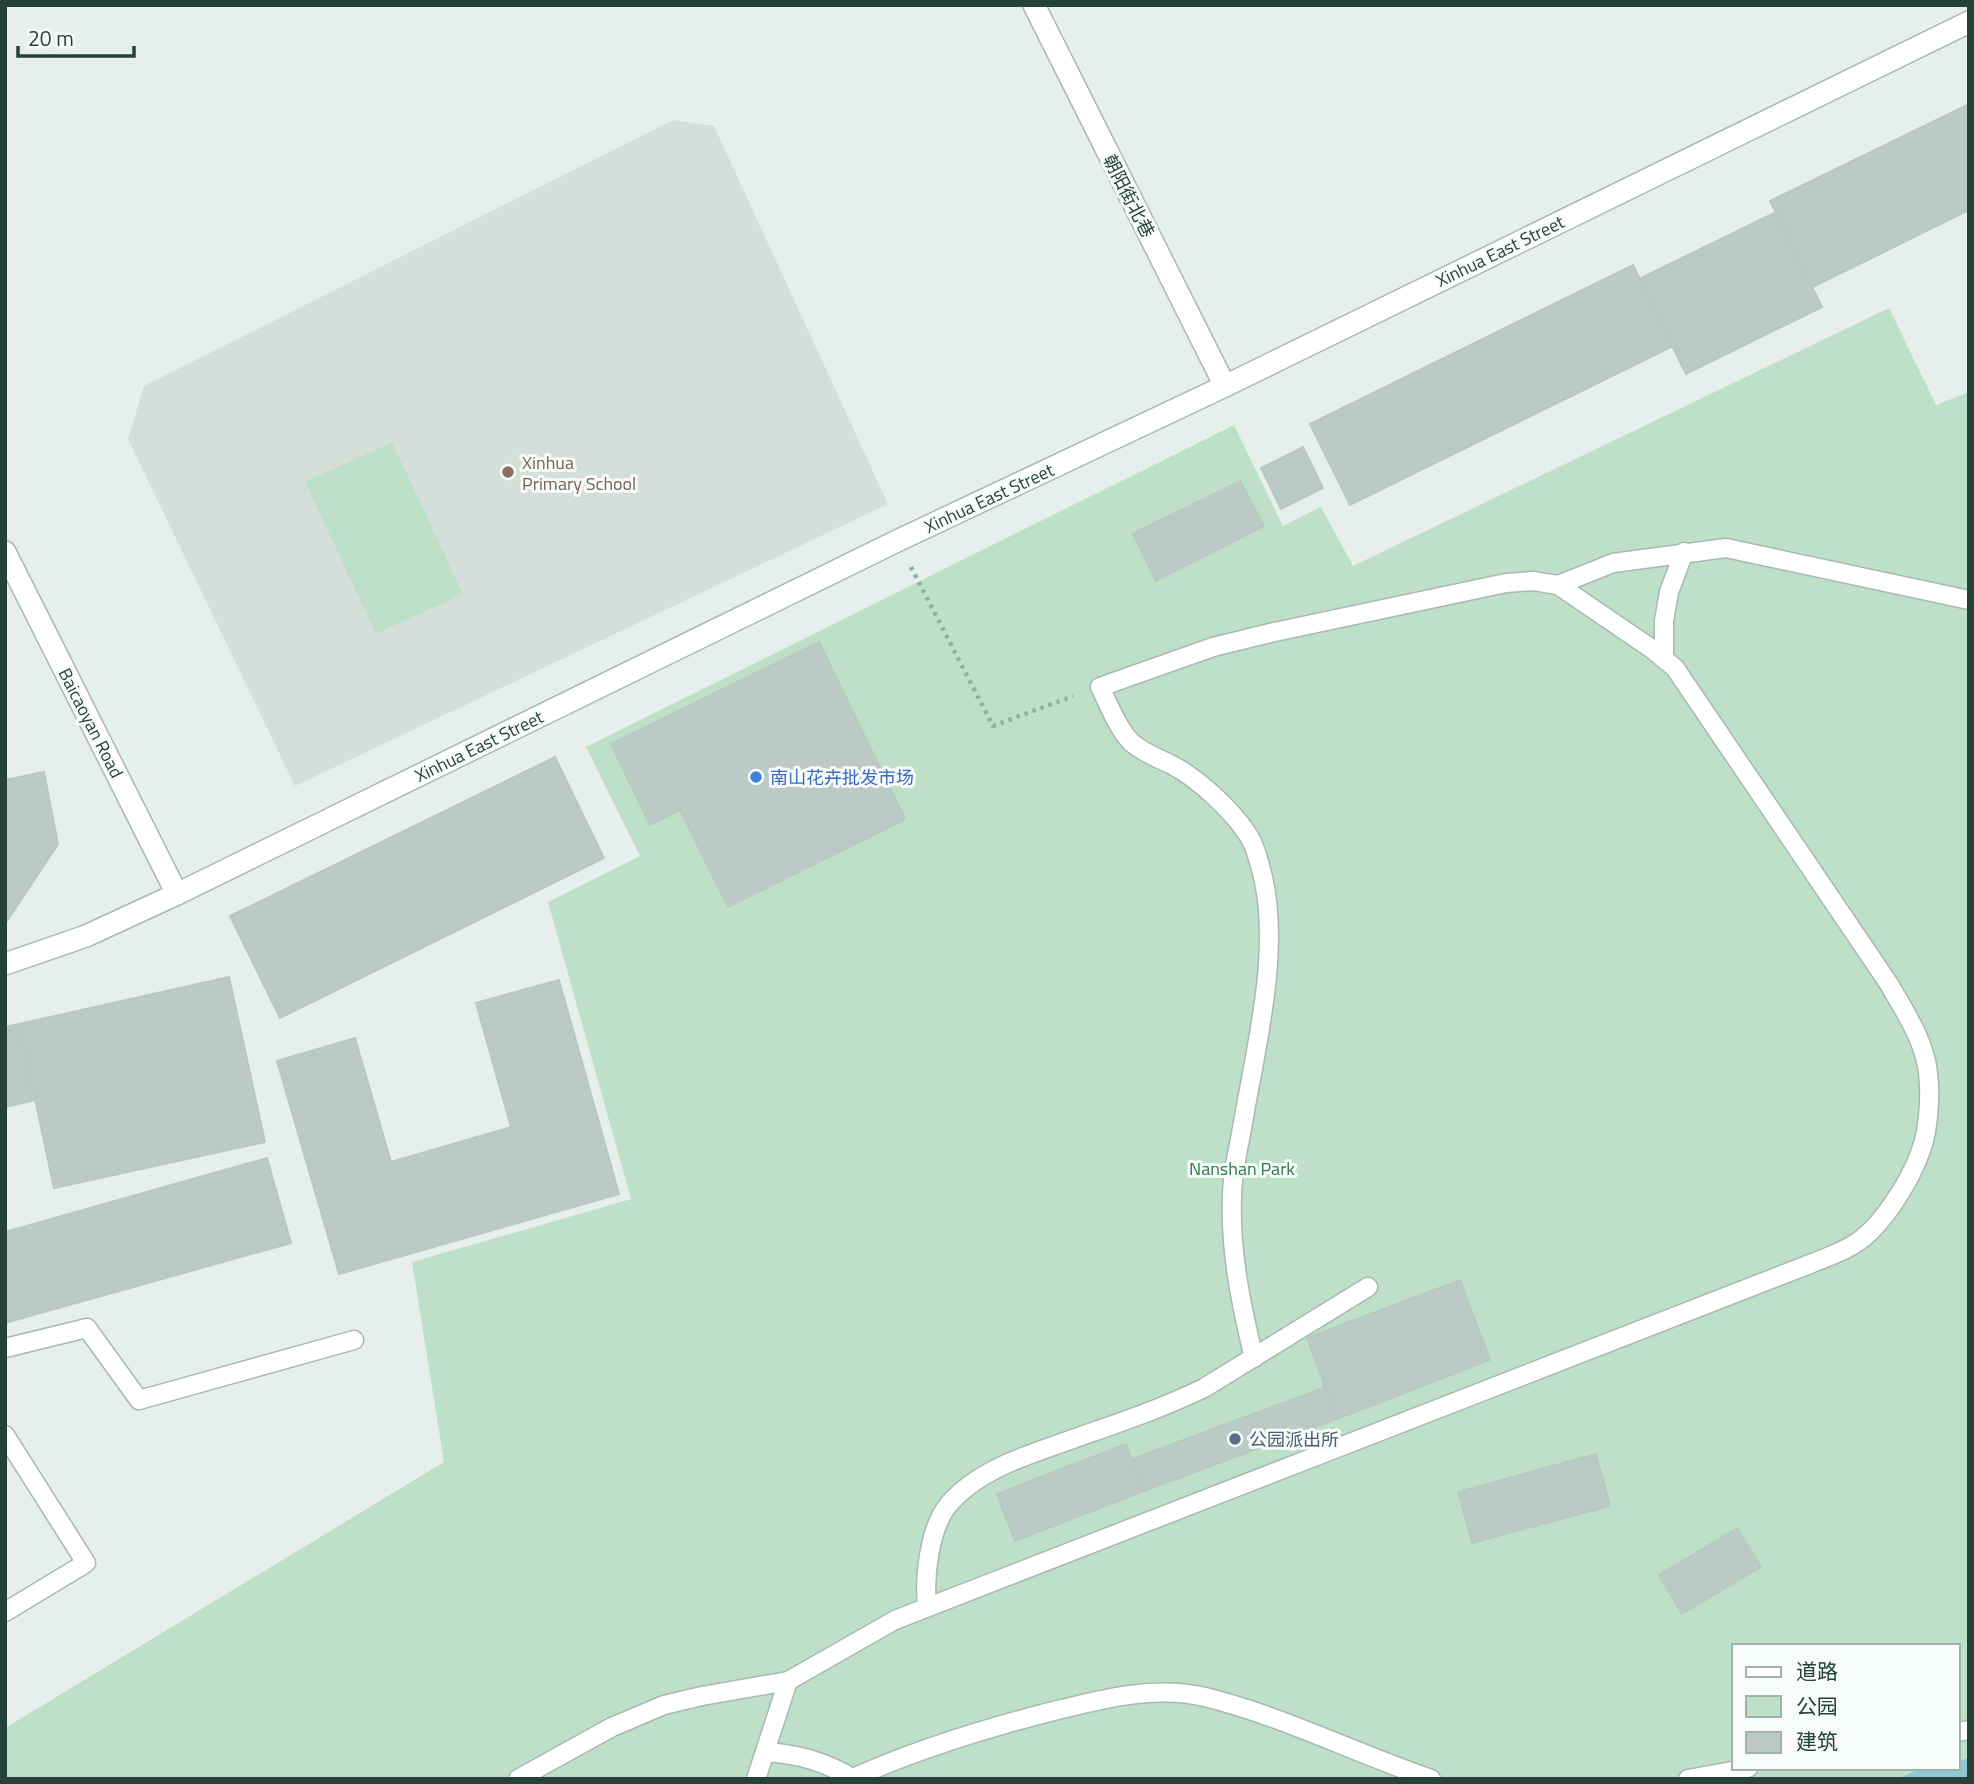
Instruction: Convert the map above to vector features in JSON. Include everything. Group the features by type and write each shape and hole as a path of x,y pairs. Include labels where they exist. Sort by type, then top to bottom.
{"street":[{"name":"朝阳街北巷","path":"1034,5 1225,386"},
{"name":"Xinhua East Street","path":"5,964 86,936 177,894 897,541 1225,386 1969,22"},
{"name":"Baicaoyan Road","path":"5,552 177,894"}],"lane":[{"path":"1558,585 1613,563 1726,548 1969,600"},
{"path":"1664,659 1665,611 1684,552"},
{"path":"518,1779 612,1727 664,1705 788,1681 895,1620 927,1606 1810,1264 1845,1250 1875,1227 1899,1194 1921,1153 1928,1116 1929,1086 1925,1056 1908,1017 1889,984 1675,668 1558,585 1533,581 1506,583 1337,618 1213,647 1100,687 1132,743 1153,758 1181,771 1216,798 1242,827 1252,842 1268,900 1269,937 1264,995 1232,1194 1232,1236 1243,1314 1254,1358"},
{"path":"927,1606 926,1567 935,1533 947,1506 968,1486 989,1472 1040,1451 1178,1401 1254,1358 1368,1287"},
{"path":"5,1348 87,1328 139,1400 354,1340"},
{"path":"5,1435 86,1563 5,1612"},
{"path":"756,1779 788,1681"},
{"path":"765,1752 806,1757 831,1766 851,1778 890,1761 981,1730 1082,1704 1154,1692 1203,1696 1298,1728 1431,1779"},
{"path":"1688,1779 1737,1770"}],"path":[{"path":"897,541 993,726 1100,687"}],"shaded area":[{"name":"Xinhua Primary School","path":"673,120 714,126 888,504 295,786 128,439 144,386"}],"green space":[{"name":"Nanshan Park","path":"1889,308 1936,405 1969,392 1969,1779 5,1779 5,1728 444,1462 412,1262 631,1199 548,902 640,856 586,747 1234,425 1283,526 1321,507 1353,566"},
{"path":"392,442 463,594 376,634 305,482"}],"water":[{"path":"1969,1758 1969,1779 1897,1779 1917,1770 1960,1770 1960,1760"}],"building":[{"path":"1969,104 1969,210 1813,287 1770,201"},
{"path":"1776,212 1822,307 1686,374 1639,279"},
{"path":"1633,265 1673,346 1350,505 1310,424"},
{"path":"1303,447 1323,488 1281,509 1261,468"},
{"path":"1240,481 1264,526 1156,581 1133,534"},
{"name":"南山花卉批发市场","path":"819,642 905,819 728,907 680,810 650,825 611,744"},
{"path":"555,757 604,858 280,1018 230,916"},
{"path":"44,772 58,844 5,924 5,780"},
{"path":"229,977 265,1142 54,1188 19,1024"},
{"path":"559,980 619,1194 339,1274 277,1061 355,1038 391,1162 511,1127 476,1003"},
{"path":"19,1024 35,1100 5,1107 5,1027"},
{"path":"267,1158 291,1243 5,1323 5,1232"},
{"path":"1460,1280 1490,1360 1337,1419 1307,1338"},
{"name":"公园派出所","path":"1326,1387 1337,1419 1144,1491 1132,1459"},
{"path":"1126,1444 1144,1491 1015,1541 997,1494"},
{"path":"1596,1454 1610,1506 1472,1543 1458,1492"},
{"path":"1737,1528 1761,1567 1682,1614 1659,1575"}],"place":[{"name":"Xinhua Primary School","path":"508,472"},
{"name":"南山花卉批发市场","path":"756,777"},
{"name":"公园派出所","path":"1235,1439"}]}
